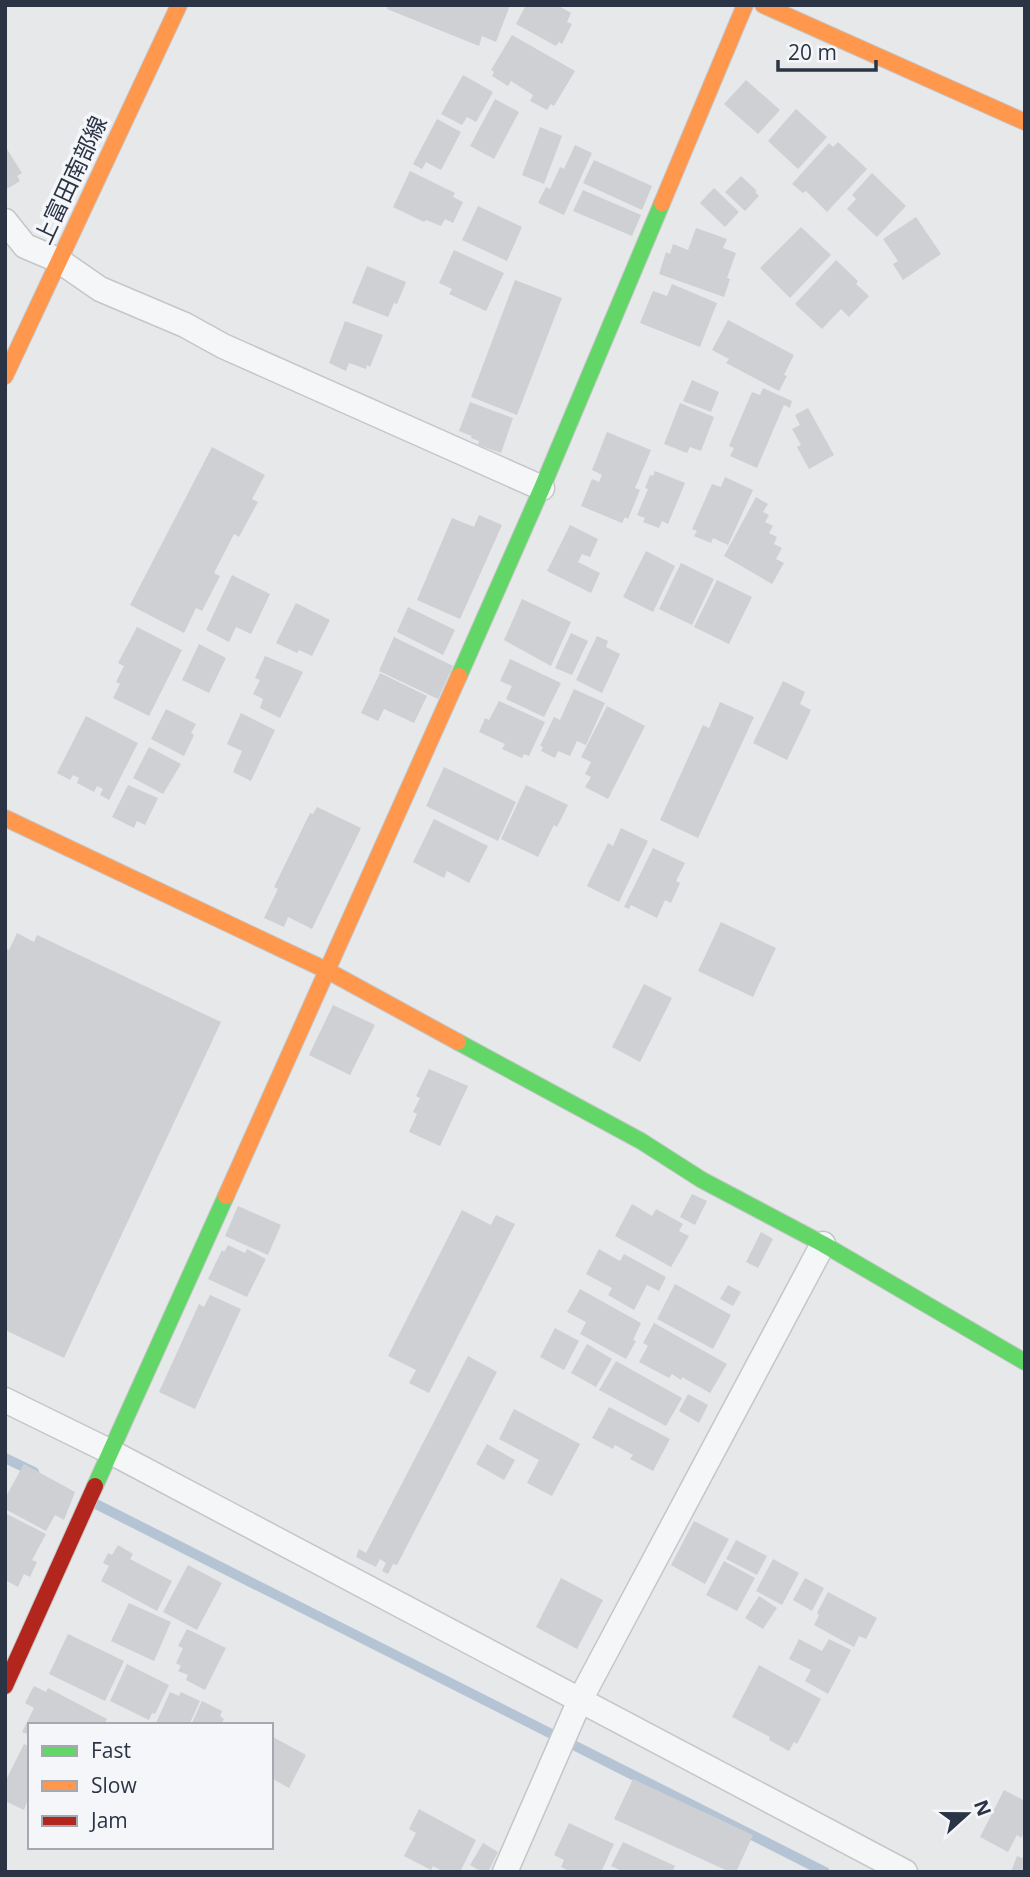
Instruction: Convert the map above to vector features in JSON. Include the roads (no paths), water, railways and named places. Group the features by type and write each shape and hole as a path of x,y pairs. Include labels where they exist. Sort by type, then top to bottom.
{"street":[{"name":"上富田南部線","path":"5,376 179,5"},
{"path":"5,1686 328,971 542,488 745,5"},
{"path":"763,5 1025,122"},
{"path":"5,221 25,246 58,260 100,289 542,488"},
{"path":"5,818 328,971 641,1141 702,1180 823,1244 1025,1362"},
{"path":"505,1872 580,1700 823,1244"},
{"path":"5,1400 111,1452 905,1872"}],"waterway":[{"path":"5,1458 34,1472"},
{"path":"94,1503 825,1872"}]}
